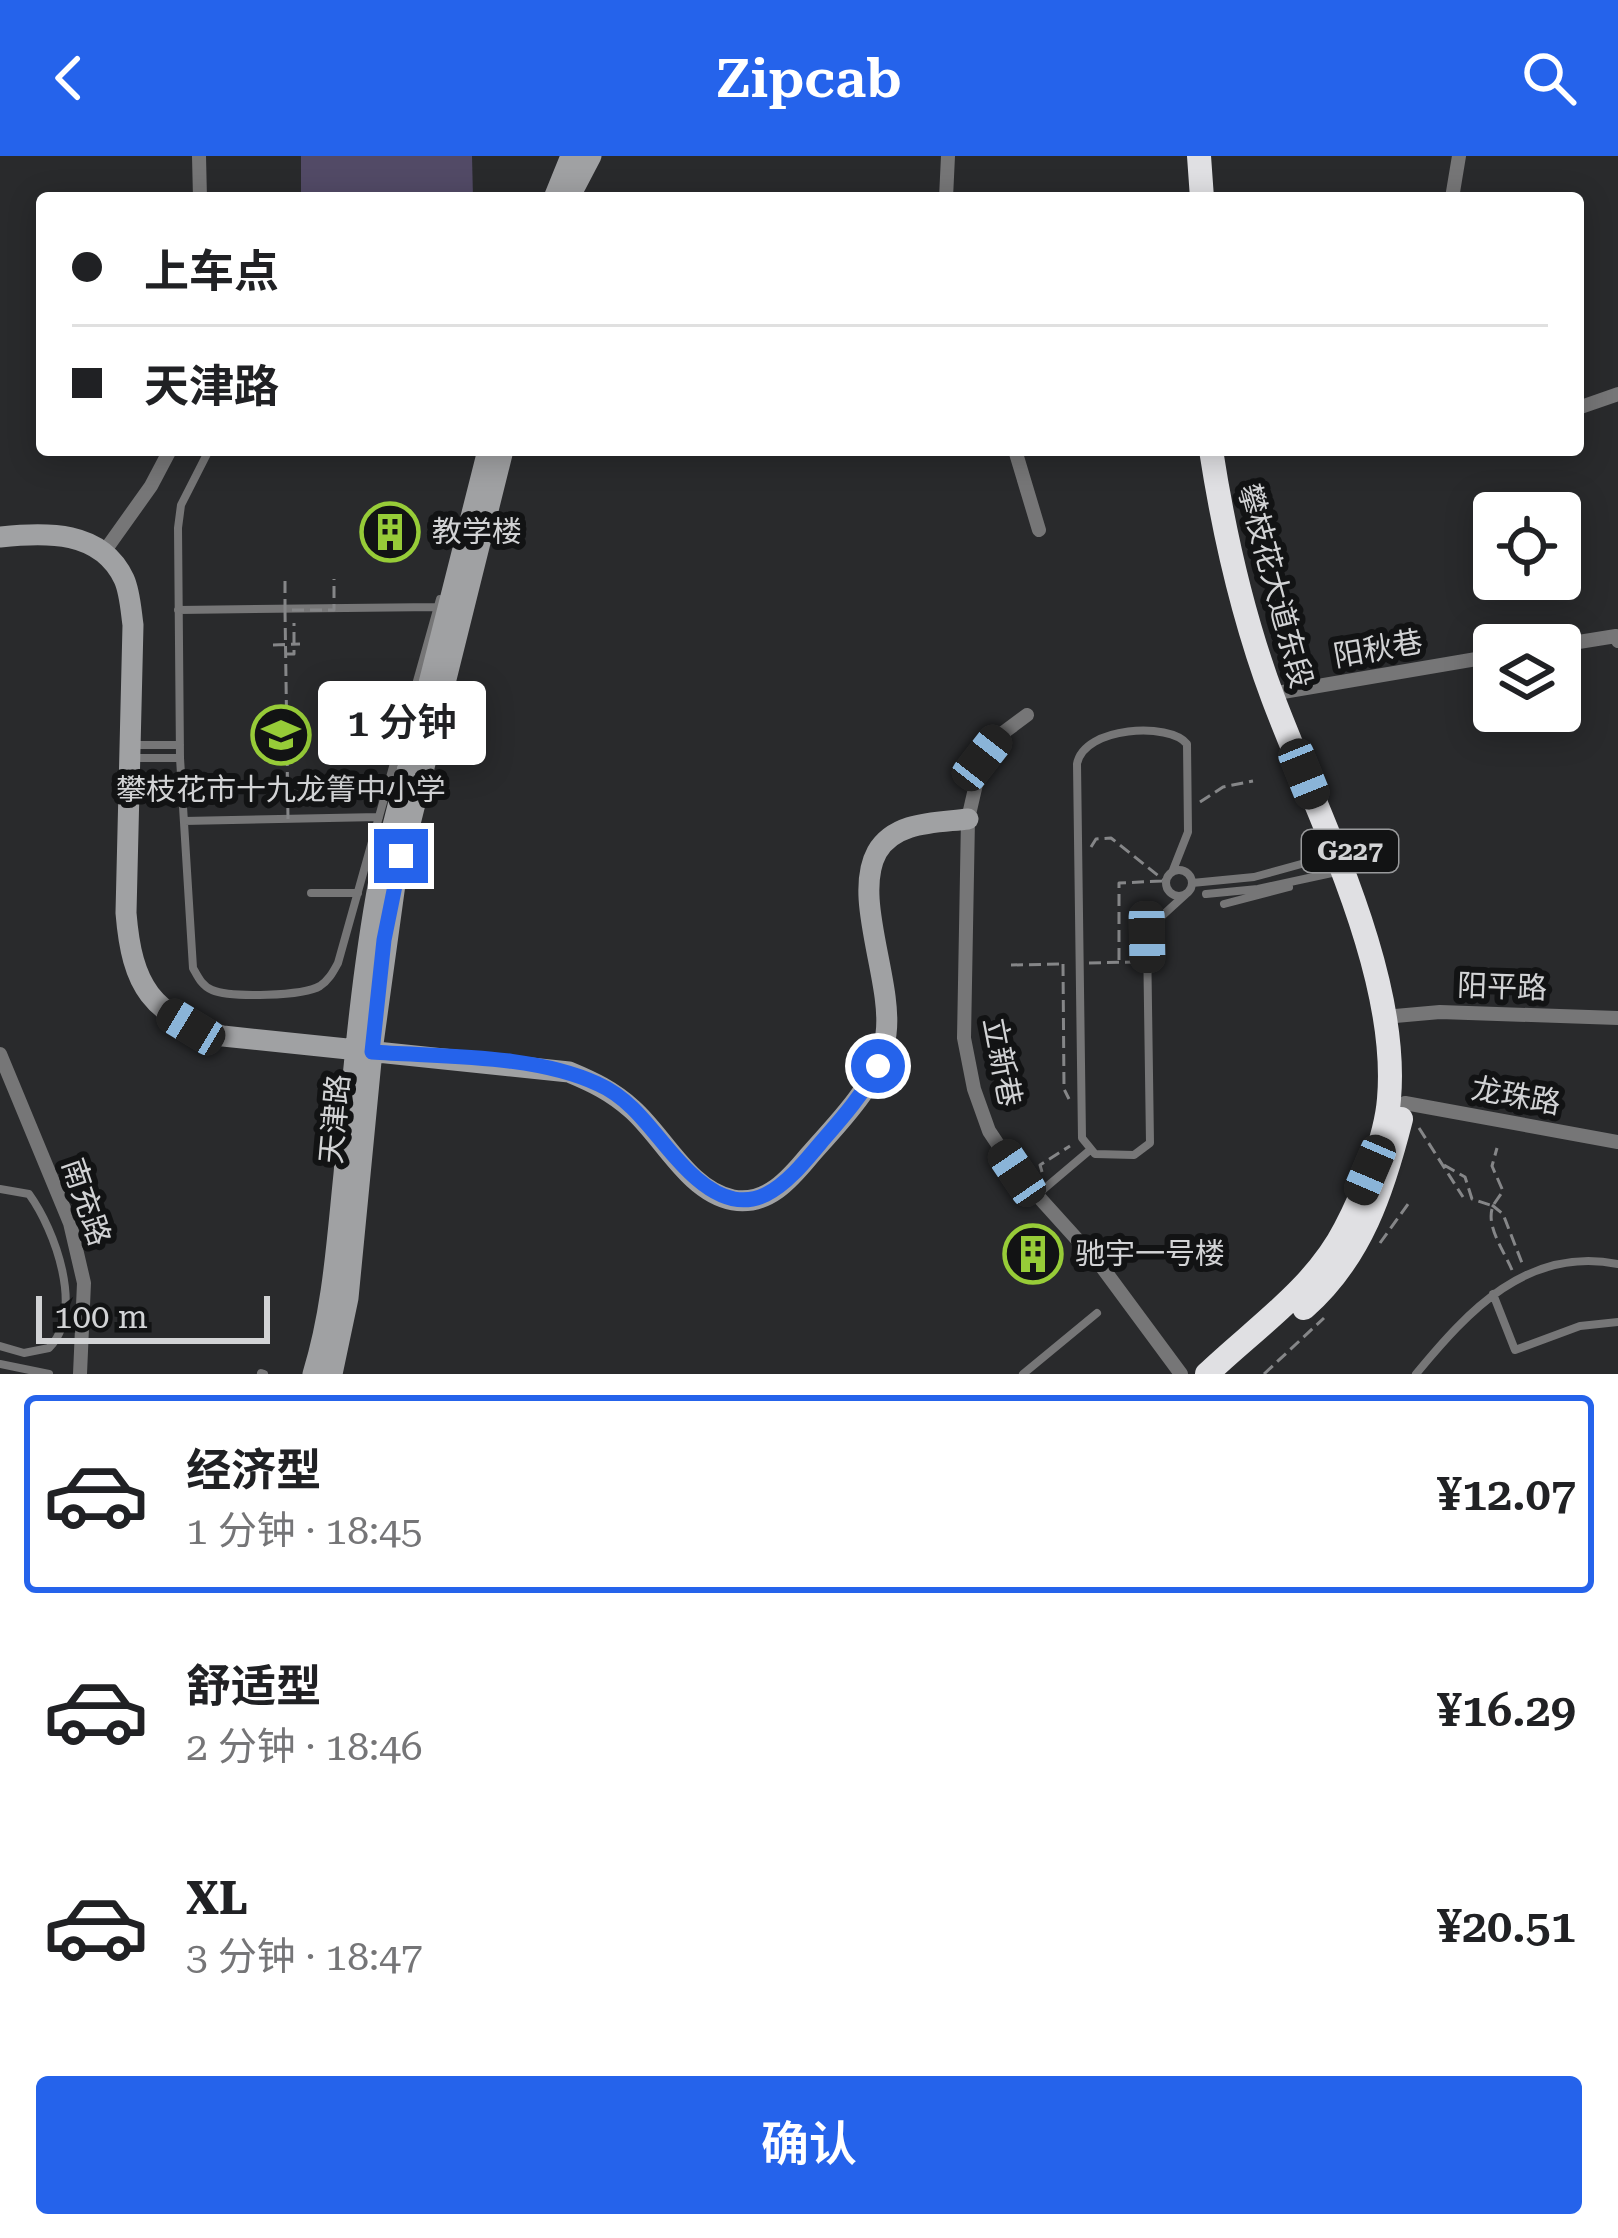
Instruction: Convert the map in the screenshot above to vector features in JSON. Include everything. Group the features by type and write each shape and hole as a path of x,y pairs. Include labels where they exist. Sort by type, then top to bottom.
{"highway":[{"path":"1186,156 1189,192"},
{"path":"1199,156 1202,192"},
{"name":"攀枝花大道东段","path":"1212,456 1241,600 1353,858 1392,1016 1405,1103 1386,1178 1360,1239 1328,1287 1231,1374"},
{"name":"攀枝花大道东段","path":"1208,1374 1312,1279 1344,1232 1370,1170 1390,1101 1392,1016 1279,693 1226,456"}],"main road":[{"path":"556,192 571,156"},
{"path":"572,192 591,156"},
{"path":"313,1374 325,1329 364,1051 369,938 383,862 484,456"},
{"name":"天津路","path":"332,1374 348,1298 364,1051 395,884 502,456"},
{"path":"0,537 39,533 75,538 104,552 125,580 133,626 129,952 141,985 162,1010 191,1027 223,1036 569,1072 604,1086 636,1112 694,1177 733,1200 774,1192 793,1175 863,1093 878,1066 887,1005 871,902 875,855 889,837 914,825 968,819"}],"street":[{"path":"200,156 200,192"},
{"path":"946,192 948,156"},
{"path":"1453,192 1459,156"},
{"path":"1584,406 1618,394"},
{"path":"104,552 151,487 167,456"},
{"path":"1017,456 1039,530"},
{"path":"1581,642 1616,636 1618,641"},
{"name":"阳秋巷","path":"1279,693 1473,660"},
{"name":"立新巷","path":"1027,715 1000,735 982,758 968,819 964,1038 974,1089 989,1131 1037,1195 1102,1268 1181,1374"},
{"name":"阳平路","path":"1392,1016 1440,1012 1618,1018"},
{"name":"南充路","path":"0,1054 70,1223 84,1283 80,1374"},
{"name":"龙珠路","path":"1405,1103 1618,1142"}],"lane":[{"path":"206,456 181,505 178,610 180,758 193,968 200,982 213,990 299,993 317,988 338,963 483,456"},
{"path":"178,610 437,607"},
{"path":"1186,894 1171,893 1165,881 1185,846 1190,817 1187,744 1177,733 1112,734 1083,746 1077,764 1082,1138 1090,1150 1101,1155 1134,1155 1147,1150 1150,1143 1147,937 1151,925 1186,894 1192,883"},
{"path":"130,752 180,745"},
{"path":"130,752 180,758"},
{"path":"184,820 379,817"},
{"path":"1224,904 1270,895 1339,863"},
{"path":"1192,883 1339,863"},
{"path":"1173,870 1187,872 1192,883"},
{"path":"1206,894 1307,880"},
{"path":"311,893 358,892"},
{"path":"1037,1195 1090,1150"},
{"path":"0,1189 28,1194 36,1204 52,1241 65,1311 64,1328 49,1348 24,1353 0,1346"},
{"path":"1416,1374 1456,1326 1492,1294 1527,1276 1577,1262 1618,1264"},
{"path":"1492,1294 1515,1350 1580,1326 1618,1322"},
{"path":"1023,1374 1097,1313"},
{"path":"0,1364 49,1374"}],"path":[{"path":"285,580 294,654 286,654"},
{"path":"290,610 334,610 334,580"},
{"path":"288,820 286,644 290,610"},
{"path":"273,645 300,644"},
{"path":"1190,817 1214,791 1253,781"},
{"path":"276,784 303,783"},
{"path":"1090,852 1096,839 1111,838 1165,881"},
{"path":"1119,963 1119,883 1165,881"},
{"path":"1063,964 1064,1089 1082,1123"},
{"path":"1051,1183 1040,1165 1082,1138"},
{"path":"1429,1145 1463,1197"},
{"path":"1497,1148 1492,1166 1503,1191 1490,1216 1516,1281"},
{"path":"1444,1165 1466,1177 1469,1195 1476,1203 1502,1211 1527,1276"}],"shaded area":[{"path":"301,156 472,156 473,192 301,192"}],"place":[{"name":"教学楼","path":"390,532"},
{"name":"攀枝花市十九龙箐中小学","path":"281,735"},
{"name":"驰宇一号楼","path":"1033,1254"}],"route":[{"path":"401,856 384,940 372,1052 534,1065 604,1086 636,1112 694,1177 733,1200 774,1192 793,1175 863,1093 878,1066"}]}
